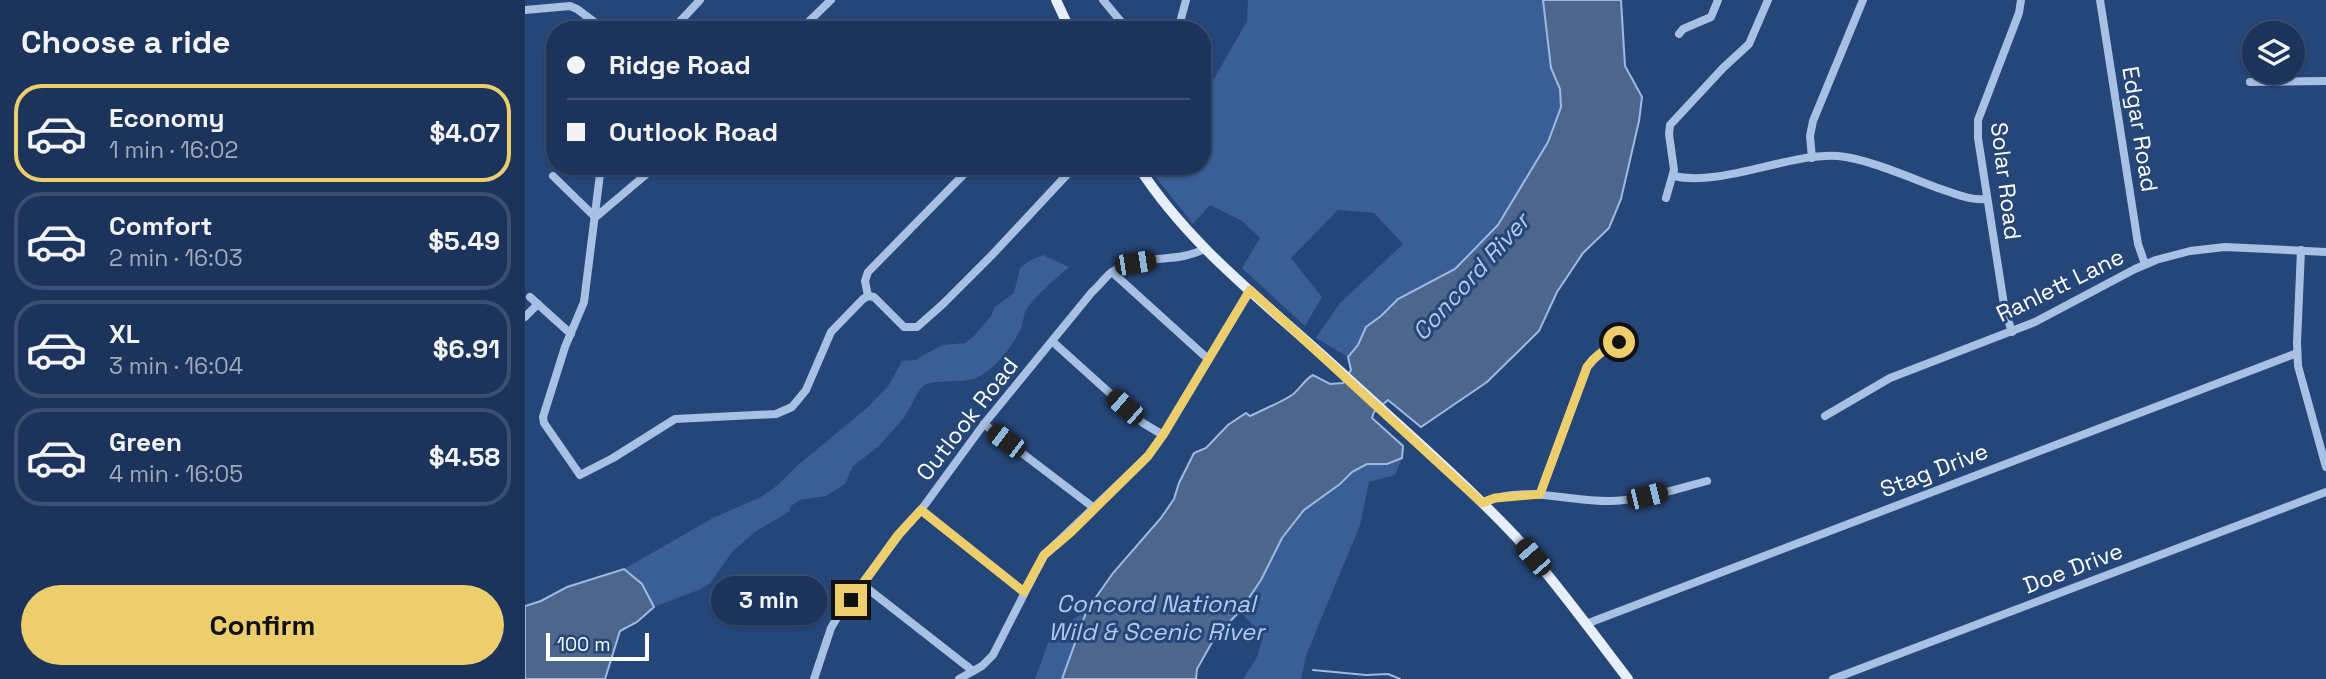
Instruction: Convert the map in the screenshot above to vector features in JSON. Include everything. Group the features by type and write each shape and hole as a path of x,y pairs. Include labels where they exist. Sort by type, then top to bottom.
{"main road":[{"path":"1056,0 1066,21"},
{"path":"1143,175 1163,204 1204,249 1341,371 1482,503 1546,572 1627,679"}],"street":[{"path":"680,21 700,0"},
{"path":"809,21 831,0"},
{"path":"1103,0 1120,21"},
{"path":"1180,21 1186,0"},
{"path":"1679,34 1683,29 1711,17 1718,0"},
{"path":"1666,198 1673,176 1669,134 1673,122 1749,44 1768,0"},
{"path":"1812,158 1809,136 1813,121 1863,0"},
{"name":"Solar Road","path":"2012,332 2005,311 1977,120 2019,13 2021,0"},
{"name":"Edgar Road","path":"2100,0 2138,244 2145,264"},
{"path":"525,10 570,6 593,21"},
{"path":"2305,81 2326,81"},
{"path":"1673,176 1700,178 1812,158 1846,157 1968,199 1987,199"},
{"path":"600,175 584,302 543,417 544,424 580,475 613,458 675,419 776,414 792,407 806,390 831,332 863,299 874,297 904,327 917,327 973,275 1067,175"},
{"path":"594,216 602,214 646,175"},
{"path":"868,296 868,272 963,175"},
{"path":"553,176 594,216"},
{"name":"Ranlett Lane","path":"1825,416 1904,372 2046,317 2145,264 2178,254 2213,248 2247,247 2326,252"},
{"name":"Outlook Road","path":"814,679 831,628 898,535 921,510 984,424 1092,292 1112,272 1135,263 1191,254 1204,249"},
{"path":"2301,250 2297,353 2326,467"},
{"path":"1112,272 1208,359"},
{"path":"959,679 988,661 993,654 1044,555 1148,456 1250,290"},
{"path":"530,297 571,334"},
{"path":"525,317 538,304"},
{"path":"1053,342 1143,423 1163,435"},
{"path":"1540,494 1587,367 1600,352 1619,342"},
{"name":"Stag Drive","path":"1586,624 2297,353"},
{"path":"984,424 1094,508"},
{"path":"1482,503 1495,498 1540,494 1622,501 1707,481"},
{"name":"Doe Drive","path":"1833,679 2326,492"},
{"path":"921,510 1024,592"},
{"path":"863,585 973,671"}],"shaded area":[{"path":"1248,0 1543,0 1551,68 1560,89 1561,107 1548,142 1498,225 1455,269 1398,299 1366,327 1358,345 1348,357 1316,338 1340,303 1403,244 1374,213 1338,210 1291,258 1322,297 1305,326 1242,268 1260,238 1242,221 1210,205 1193,224 1154,175 1211,175 1211,81 1247,21"},
{"path":"1043,255 1069,267 1030,304 1014,340 993,366 974,378 926,384 920,389 904,418 879,446 853,466 845,484 826,496 800,500 791,506 789,512 756,531 733,551 710,583 654,607 642,584 624,569 713,518 761,497 778,485 867,408 889,385 902,361 915,360 943,345 965,343 973,337 995,307 1014,293 1020,268"},
{"path":"1402,458 1395,475 1369,482 1360,525 1307,653 1301,679 1243,679 1257,657 1263,637 1240,611 1261,580 1282,538 1304,510 1352,472 1367,464 1387,464"},
{"path":"1087,610 1062,679 1035,679 1051,635"}],"water":[{"name":"Concord National Wild & Scenic River","path":"1543,0 1621,0 1625,66 1642,97 1621,199 1609,228 1583,253 1557,292 1539,331 1487,382 1421,427 1388,400 1374,412 1372,418 1403,446 1402,458 1387,464 1367,464 1352,472 1304,510 1282,538 1261,580 1240,611 1215,637 1197,669 1196,679 1062,679 1087,610 1113,573 1174,499 1194,453 1206,448 1228,425 1246,413 1250,416 1292,395 1313,375 1330,384 1343,383 1351,370 1348,357 1358,345 1366,327 1398,299 1455,269 1498,225 1548,142 1561,107 1560,89 1551,68"},
{"path":"624,569 642,584 654,607 637,622 620,631 605,679 525,679 525,606 567,587"}],"waterway":[{"path":"1313,670 1366,675 1388,674 1400,679"}],"route":[{"path":"851,600 898,535 921,510 1024,592 1044,555 1148,456 1250,290 1482,503 1495,498 1540,494 1587,367 1600,352 1619,342"}],"water label":[{"name":"Concord River","path":"1471,277"}]}
